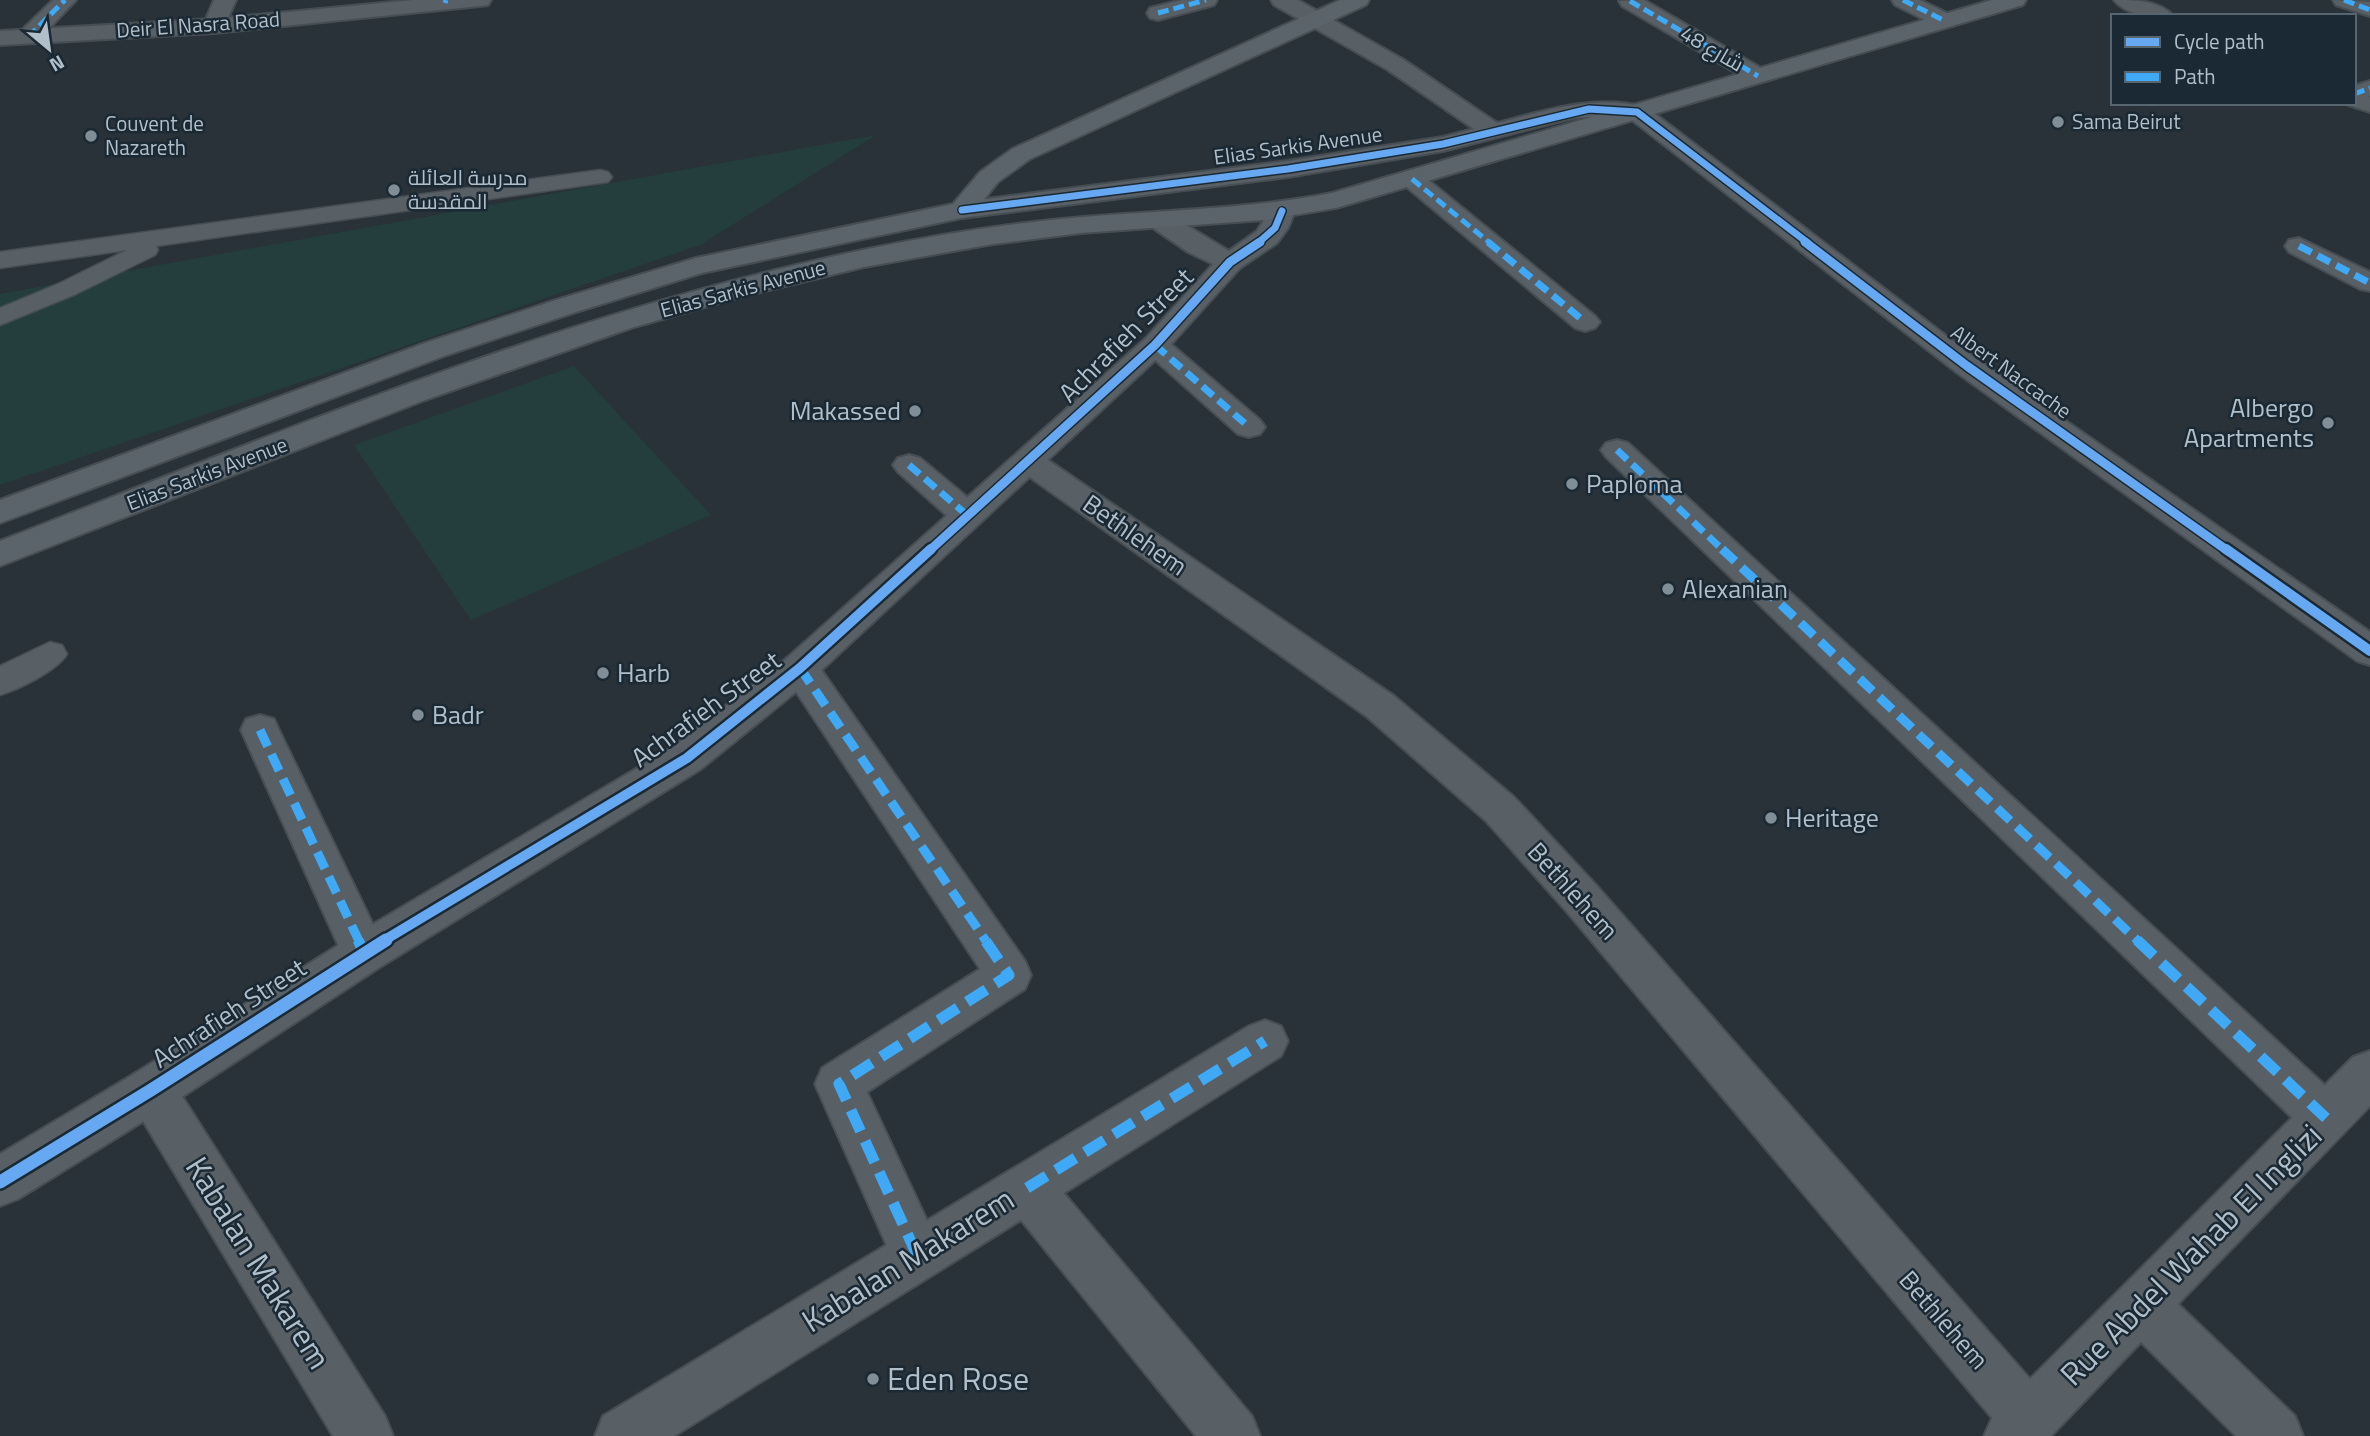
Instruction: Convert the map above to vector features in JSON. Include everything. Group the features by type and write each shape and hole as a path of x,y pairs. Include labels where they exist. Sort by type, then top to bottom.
{"main road":[{"path":"962,209 989,177 1021,154 1357,0"},
{"name":"Elias Sarkis Avenue","path":"0,554 444,382 636,317 839,264 951,242 1045,229 1282,211 1336,200 1412,180 2015,0"},
{"path":"1159,220 1161,211 1186,199 1295,184 1360,171 1443,144"},
{"name":"Elias Sarkis Avenue","path":"0,512 436,349 566,306 696,266 962,209"}],"street":[{"path":"28,37 65,0"},
{"path":"214,26 225,0"},
{"name":"Deir El Nasra Road","path":"0,38 214,26 480,0"},
{"path":"1158,13 1206,0"},
{"path":"1282,0 1435,90 1493,131"},
{"path":"1903,0 1945,21"},
{"path":"2125,0 2157,14"},
{"path":"2344,0 2370,10"},
{"name":"شارع 48","path":"1630,1 1758,76"},
{"name":"Elias Sarkis Avenue","path":"962,209 1288,169 1443,144 1589,108 1637,112"},
{"name":"Albert Naccache","path":"1637,112 1968,366 2370,651"},
{"path":"1412,180 1585,322"},
{"name":"Achrafieh Street","path":"0,1182 151,1090 365,953 687,758 800,668 1155,345 1230,262 1267,237 1275,228 1282,211"},
{"name":"Achrafieh Street","path":"1159,220 1198,246 1230,262"},
{"path":"2299,246 2370,283"},
{"path":"1155,345 1249,427"},
{"path":"1617,450 2326,1118"},
{"name":"Bethlehem","path":"1027,461 1380,706 1500,809 1610,931 2020,1428"},
{"path":"909,465 967,515"},
{"path":"800,668 1009,975 839,1084 917,1255"},
{"path":"260,730 365,953"},
{"path":"1027,1188 1265,1041"},
{"name":"Rue Abdel Wahab El Inglizi","path":"2020,1428 2370,1073"},
{"name":"Kabalan Makarem","path":"151,1090 365,1436"},
{"name":"Kabalan Makarem","path":"623,1436 1027,1188 1232,1436"},
{"path":"2141,1306 2275,1436"}],"lane":[{"path":"0,260 600,177"},
{"path":"0,317 67,289 172,237"},
{"path":"0,682 50,654"}],"green space":[{"path":"876,135 700,245 0,485 0,294"},
{"path":"574,366 711,515 471,620 354,445"}],"marked path":[{"path":"28,37 65,0"},
{"path":"1158,13 1206,0"},
{"path":"1903,0 1945,21"},
{"path":"2344,0 2370,10"},
{"path":"1630,1 1758,76"},
{"path":"2356,93 2370,88"},
{"path":"1412,179 1585,322"},
{"path":"2299,246 2370,283"},
{"path":"1155,345 1249,427"},
{"path":"1617,450 2326,1118"},
{"path":"909,465 967,515"},
{"path":"800,668 1009,975 839,1084 917,1255"},
{"path":"260,730 364,953"},
{"path":"1027,1188 1265,1041"}],"cycle path":[{"path":"962,210 1288,169 1443,144 1573,111 1589,109 1637,112 1967,366 2370,651"},
{"path":"0,1182 151,1090 364,953 687,758 800,668 1155,345 1230,262 1267,237 1275,228 1282,211"}],"place":[{"name":"Sama Beirut","path":"2058,122"},
{"name":"Couvent de Nazareth","path":"91,136"},
{"name":"مدرسة العائلة المقدسة","path":"394,190"},
{"name":"Makassed","path":"915,411"},
{"name":"Albergo Apartments","path":"2328,423"},
{"name":"Paploma","path":"1572,484"},
{"name":"Alexanian","path":"1668,589"},
{"name":"Harb","path":"603,673"},
{"name":"Badr","path":"418,715"},
{"name":"Heritage","path":"1771,818"},
{"name":"Eden Rose","path":"873,1379"}]}
